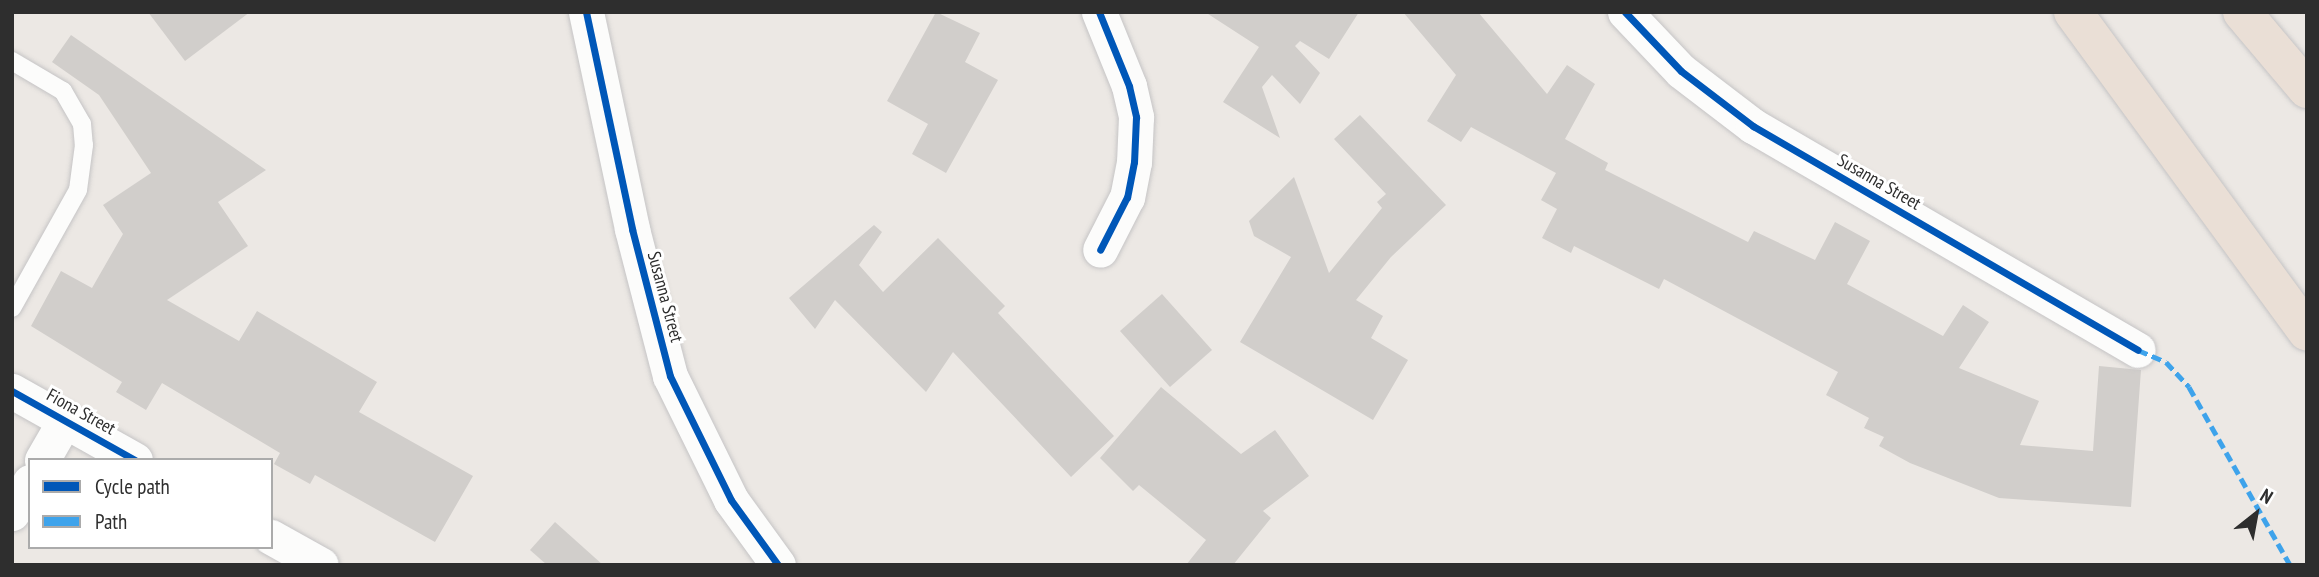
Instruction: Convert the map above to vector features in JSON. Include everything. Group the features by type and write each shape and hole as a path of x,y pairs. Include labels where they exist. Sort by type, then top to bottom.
{"highway":[{"path":"2073,12 2307,332"},
{"path":"2242,12 2307,89"}],"street":[{"name":"Susanna Street","path":"586,12 632,229 670,376 731,500 778,565"},
{"path":"1099,12 1129,86 1136,117 1134,162 1127,197 1100,250"},
{"name":"Susanna Street","path":"1625,12 1681,71 1753,126 2138,350"},
{"name":"Fiona Street","path":"12,391 132,458"},
{"path":"43,458 65,420"},
{"path":"12,513 28,485"},
{"path":"273,538 321,565"}],"lane":[{"path":"12,61 63,91 82,124 84,145 78,190 12,308"}],"building":[{"path":"148,12 250,12 185,61"},
{"path":"936,12 980,33 965,62 998,80 946,173 912,154 928,124 887,101"},
{"path":"1205,12 1359,12 1329,59 1300,41 1295,46 1320,73 1300,104 1272,75 1262,87 1280,138 1223,102 1259,47"},
{"path":"1403,12 1478,12 1547,94 1567,65 1595,84 1565,139 1608,163 1605,170 1748,242 1754,231 1815,260 1835,222 1870,241 1847,284 1943,336 1963,305 1989,322 1959,368 2039,401 2020,445 2093,451 2099,366 2141,370 2131,507 1999,498 1910,463 1879,446 1884,437 1864,428 1869,418 1826,395 1838,372 1664,279 1659,289 1574,246 1571,253 1542,238 1557,209 1541,200 1556,173 1471,127 1461,142 1427,121 1456,75"},
{"path":"71,35 266,170 218,202 248,246 167,300 239,341 257,311 377,382 359,412 473,476 435,542 315,475 310,484 274,464 280,453 162,383 146,410 116,392 122,382 31,326 61,271 92,288 123,234 103,205 151,173 99,95 52,62"},
{"path":"1360,115 1446,205 1391,257 1356,300 1383,316 1371,338 1408,360 1373,420 1240,342 1291,257 1254,236 1249,221 1294,177 1329,273 1382,208 1377,202 1386,194 1334,139"},
{"path":"874,225 882,232 859,265 883,292 938,238 1005,306 998,313 1114,436 1071,477 953,352 926,392 835,300 815,329 789,298"},
{"path":"1162,294 1212,350 1170,387 1120,331"},
{"path":"1161,387 1241,454 1275,430 1309,476 1263,511 1271,518 1233,565 1186,565 1206,540 1139,485 1133,491 1100,458"},
{"path":"555,522 603,565 547,565 530,550"}],"marked path":[{"path":"2138,350 2166,362 2189,387 2290,565"}],"cycle path":[{"path":"586,12 632,229 670,376 731,500 778,565"},
{"path":"1099,12 1129,86 1136,117 1134,162 1127,197 1100,250"},
{"path":"1625,12 1681,71 1753,126 2138,350"},
{"path":"12,391 131,458"}]}
